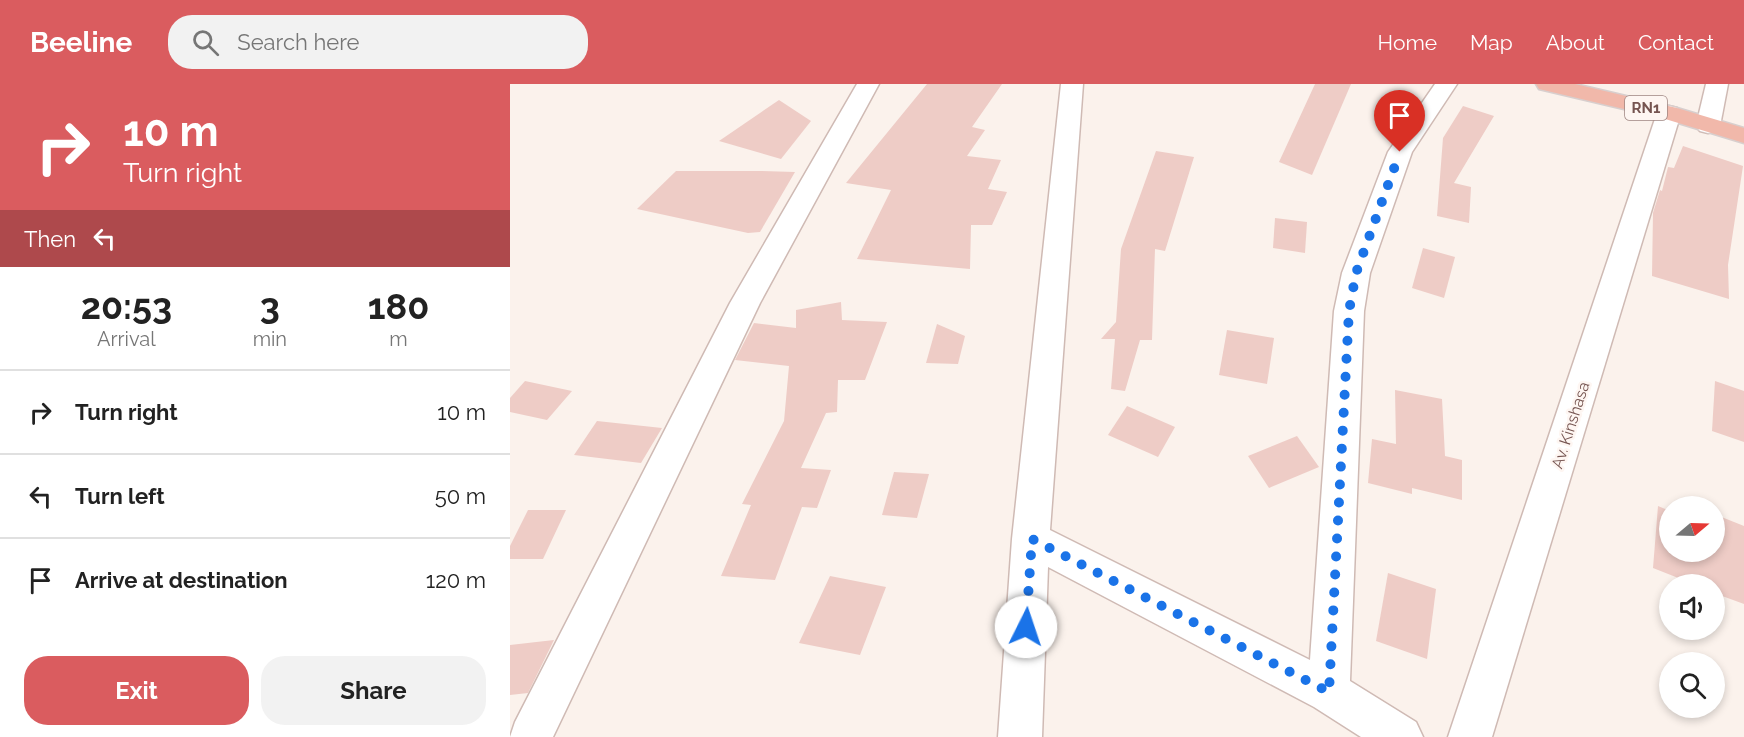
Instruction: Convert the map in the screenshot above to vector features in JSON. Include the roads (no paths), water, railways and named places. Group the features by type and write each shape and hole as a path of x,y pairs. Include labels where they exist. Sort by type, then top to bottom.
{"highway":[{"name":"RN1","path":"1547,84 1669,113 1744,136"}],"street":[{"path":"530,737 745,303 868,84"},
{"path":"1020,737 1032,539 1072,84"},
{"path":"1329,692 1349,311 1356,273 1400,152 1446,84"},
{"path":"1708,126 1717,84"},
{"name":"Av. Kinshasa","path":"1470,737 1669,113"},
{"path":"1032,539 1329,692 1401,737"}]}
